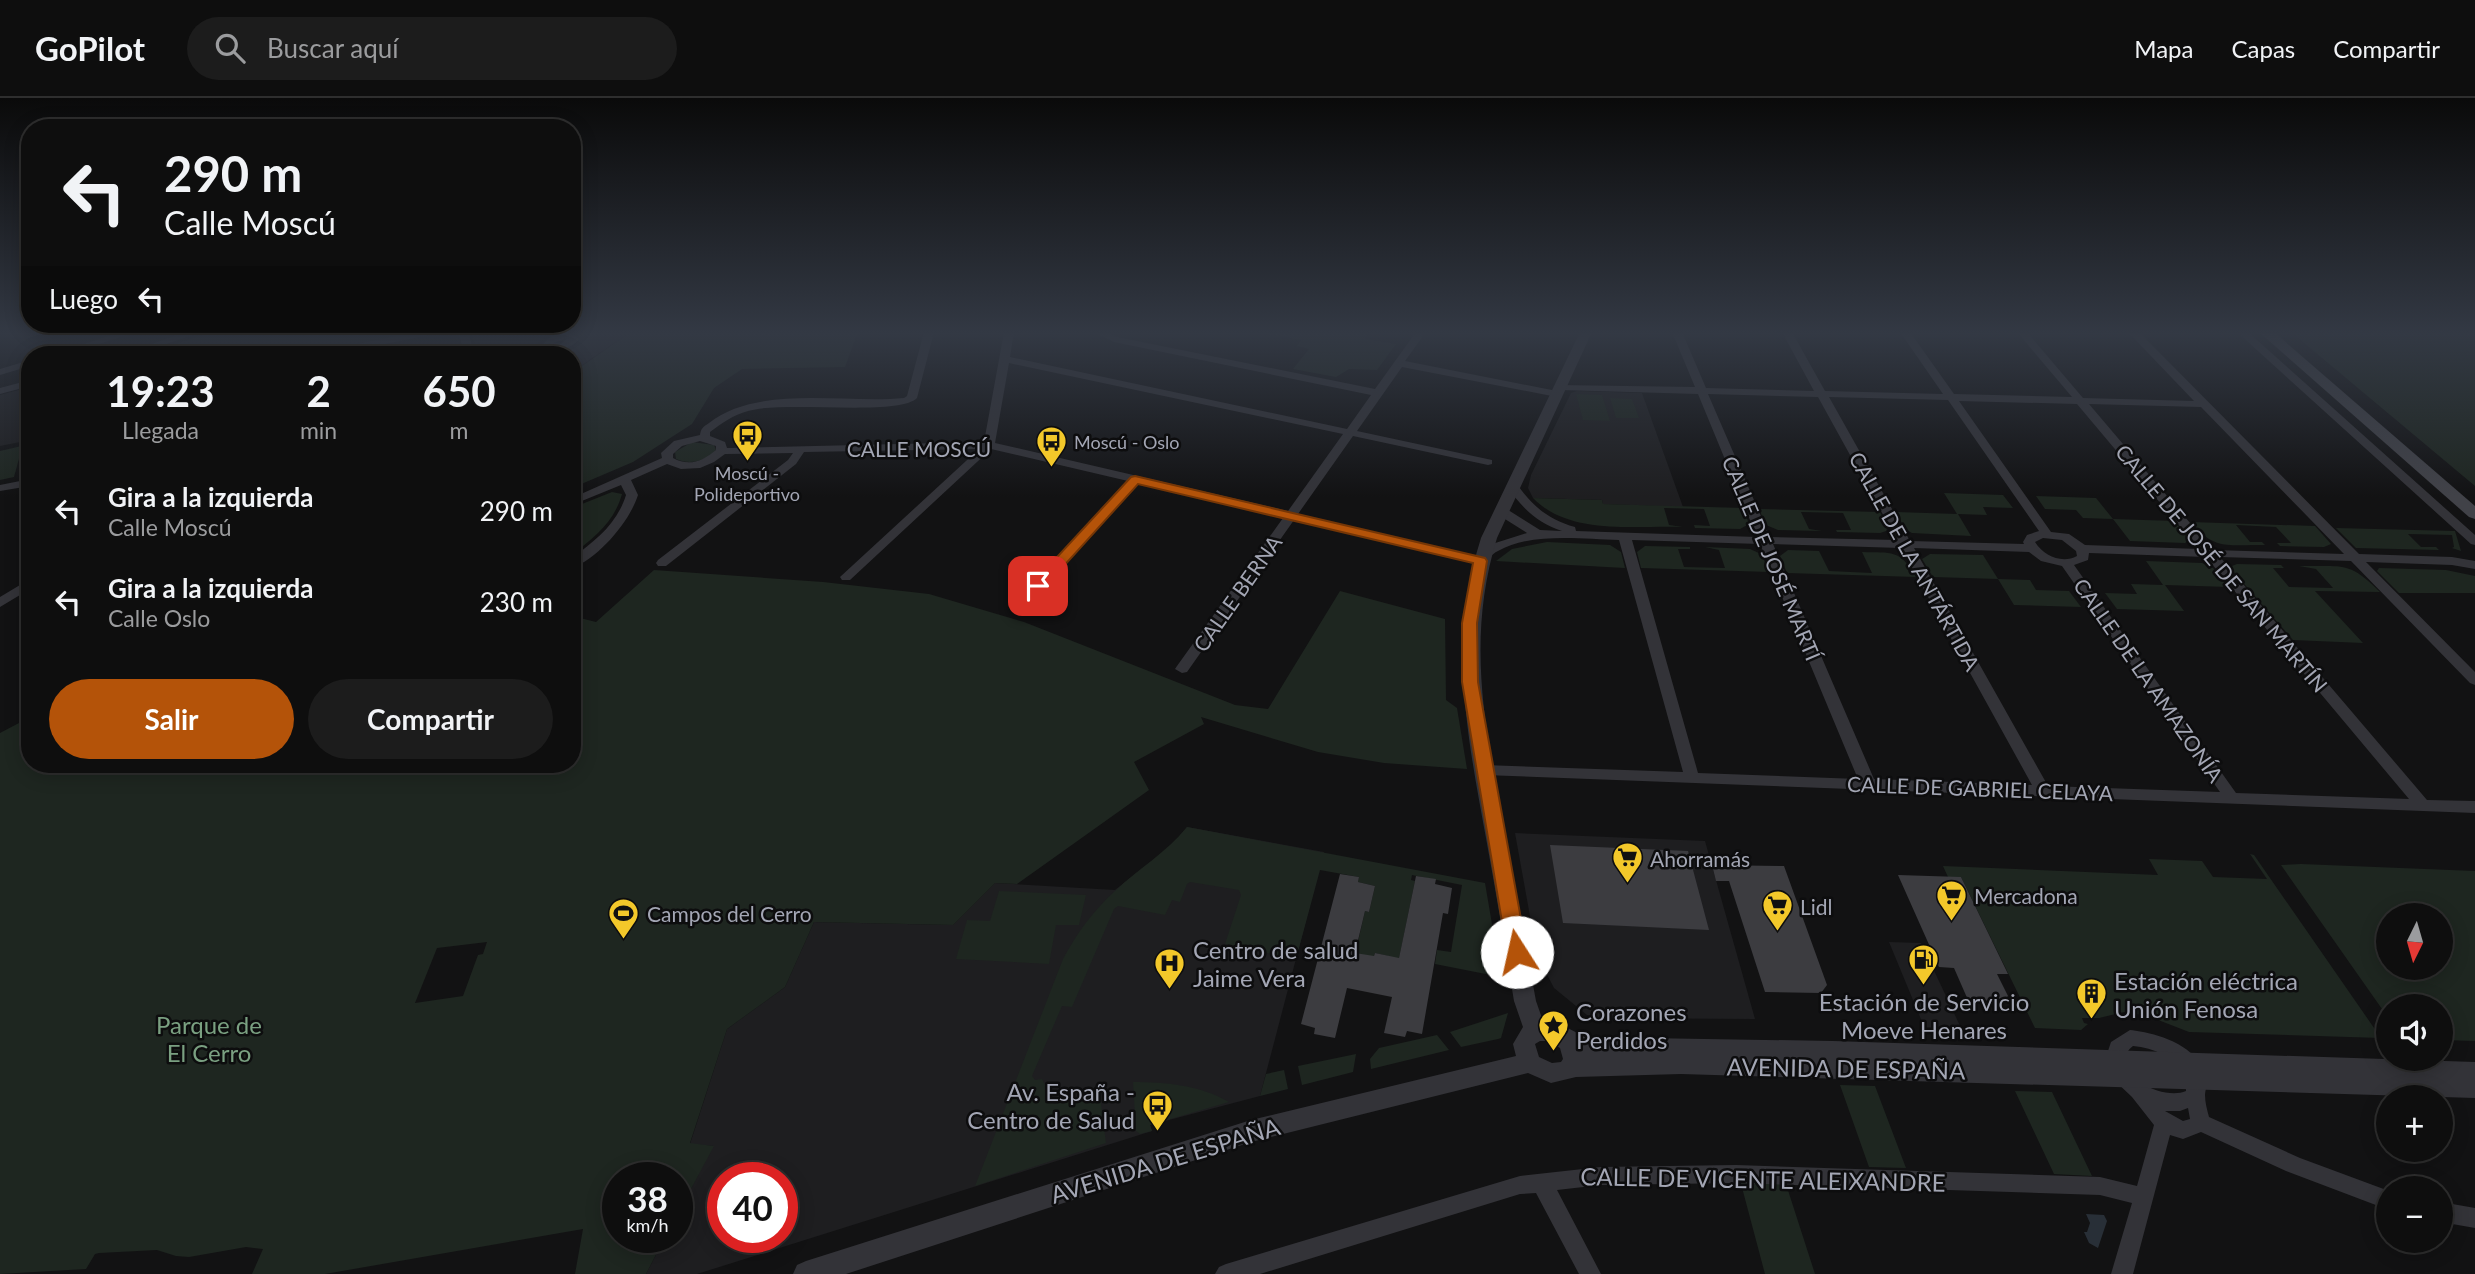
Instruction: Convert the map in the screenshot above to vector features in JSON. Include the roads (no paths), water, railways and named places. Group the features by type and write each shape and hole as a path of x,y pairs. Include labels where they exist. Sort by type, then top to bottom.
{"main road":[{"path":"2329,387 2475,514"},
{"path":"2339,387 2475,504"}],"street":[{"path":"705,438 705,431 720,418 751,407 773,404 903,402 911,399 914,387"},
{"path":"846,577 989,445 1000,387"},
{"path":"1135,387 1488,462"},
{"path":"1348,387 1378,393"},
{"name":"CALLE BERNA","path":"1182,670 1382,387"},
{"path":"1541,387 1559,390 1702,391 2203,404"},
{"path":"1536,1032 1525,1001 1484,770 1470,682 1470,623 1480,561 1560,387"},
{"name":"CALLE DE JOSÉ MARTÍ","path":"1700,387 1868,784"},
{"name":"CALLE DE LA ANTÁRTIDA","path":"1818,387 2043,791"},
{"path":"1944,387 2047,534"},
{"name":"CALLE DE JOSÉ DE SAN MARTÍN","path":"2068,387 2423,805"},
{"path":"2186,387 2475,680"},
{"path":"2303,387 2475,541"},
{"path":"705,438 719,442 722,451 712,460 698,465 680,466 668,460 667,453 675,445 705,438"},
{"name":"CALLE MOSCÚ","path":"722,451 989,445 1480,561"},
{"path":"662,563 792,462 801,449"},
{"path":"581,498 668,460"},
{"path":"581,556 619,524 632,495 625,480"},
{"path":"1020,606 1135,480"},
{"path":"0,488 21,484"},
{"path":"1513,486 1520,499 1540,517 1563,528 1589,534"},
{"path":"1501,511 1532,532"},
{"path":"1489,538 1532,532 2032,548"},
{"path":"1480,561 1493,548 1532,532"},
{"path":"2082,549 2082,559 2066,562 2046,558 2032,548 2029,542 2031,538 2047,534 2065,537 2082,549 2452,561 2475,565"},
{"path":"1624,535 1692,778"},
{"path":"2452,561 2475,556"},
{"name":"CALLE DE LA AMAZONÍA","path":"2066,562 2232,798"},
{"path":"0,603 21,589"},
{"name":"CALLE DE GABRIEL CELAYA","path":"1484,770 2475,807"},
{"path":"1552,1031 1570,1042 1575,1054 1572,1067 1560,1073 1551,1073 1529,1063 1524,1044 1529,1034 1552,1031"},
{"path":"2117,1068 2118,1043 2130,1038 2143,1038 2173,1050 2194,1079 2200,1122"},
{"name":"AVENIDA DE ESPAÑA","path":"1570,1042 1585,1047 1833,1051 2117,1068 2194,1079 2475,1088"},
{"name":"AVENIDA DE ESPAÑA","path":"806,1274 1251,1131 1529,1063"},
{"name":"AVENIDA DE ESPAÑA","path":"1572,1067 1681,1064 2117,1068 2139,1093 2166,1103 2189,1102 2194,1079"},
{"name":"AVENIDA DE ESPAÑA","path":"2194,1079 2475,1072"},
{"path":"2139,1093 2151,1111 2164,1123 2192,1128 2200,1122"},
{"path":"2200,1122 2273,1157 2376,1197"},
{"path":"2122,1274 2164,1123"},
{"name":"CALLE DE VICENTE ALEIXANDRE","path":"1226,1274 1520,1185 1541,1181 1601,1176 1774,1175 2100,1186 2144,1197"},
{"path":"1541,1181 1590,1274"},
{"path":"2453,1214 2475,1218"}],"place":[{"name":"Moscú - Polideportivo","path":"747,462"},
{"name":"Moscú - Oslo","path":"1051,469"},
{"name":"Ahorramás","path":"1627,885"},
{"name":"Mercadona","path":"1951,922"},
{"name":"Lidl","path":"1777,933"},
{"name":"Campos del Cerro","path":"624,940"},
{"name":"Estación de Servicio Moeve Henares","path":"1924,986"},
{"name":"Centro de salud Jaime Vera","path":"1170,990"},
{"name":"Estación eléctrica Unión Fenosa","path":"2091,1021"},
{"name":"Corazones Perdidos","path":"1553,1052"},
{"name":"Av. España - Centro de Salud","path":"1158,1132"}],"park label":[{"name":"Parque de El Cerro","path":"209,1038"}]}
